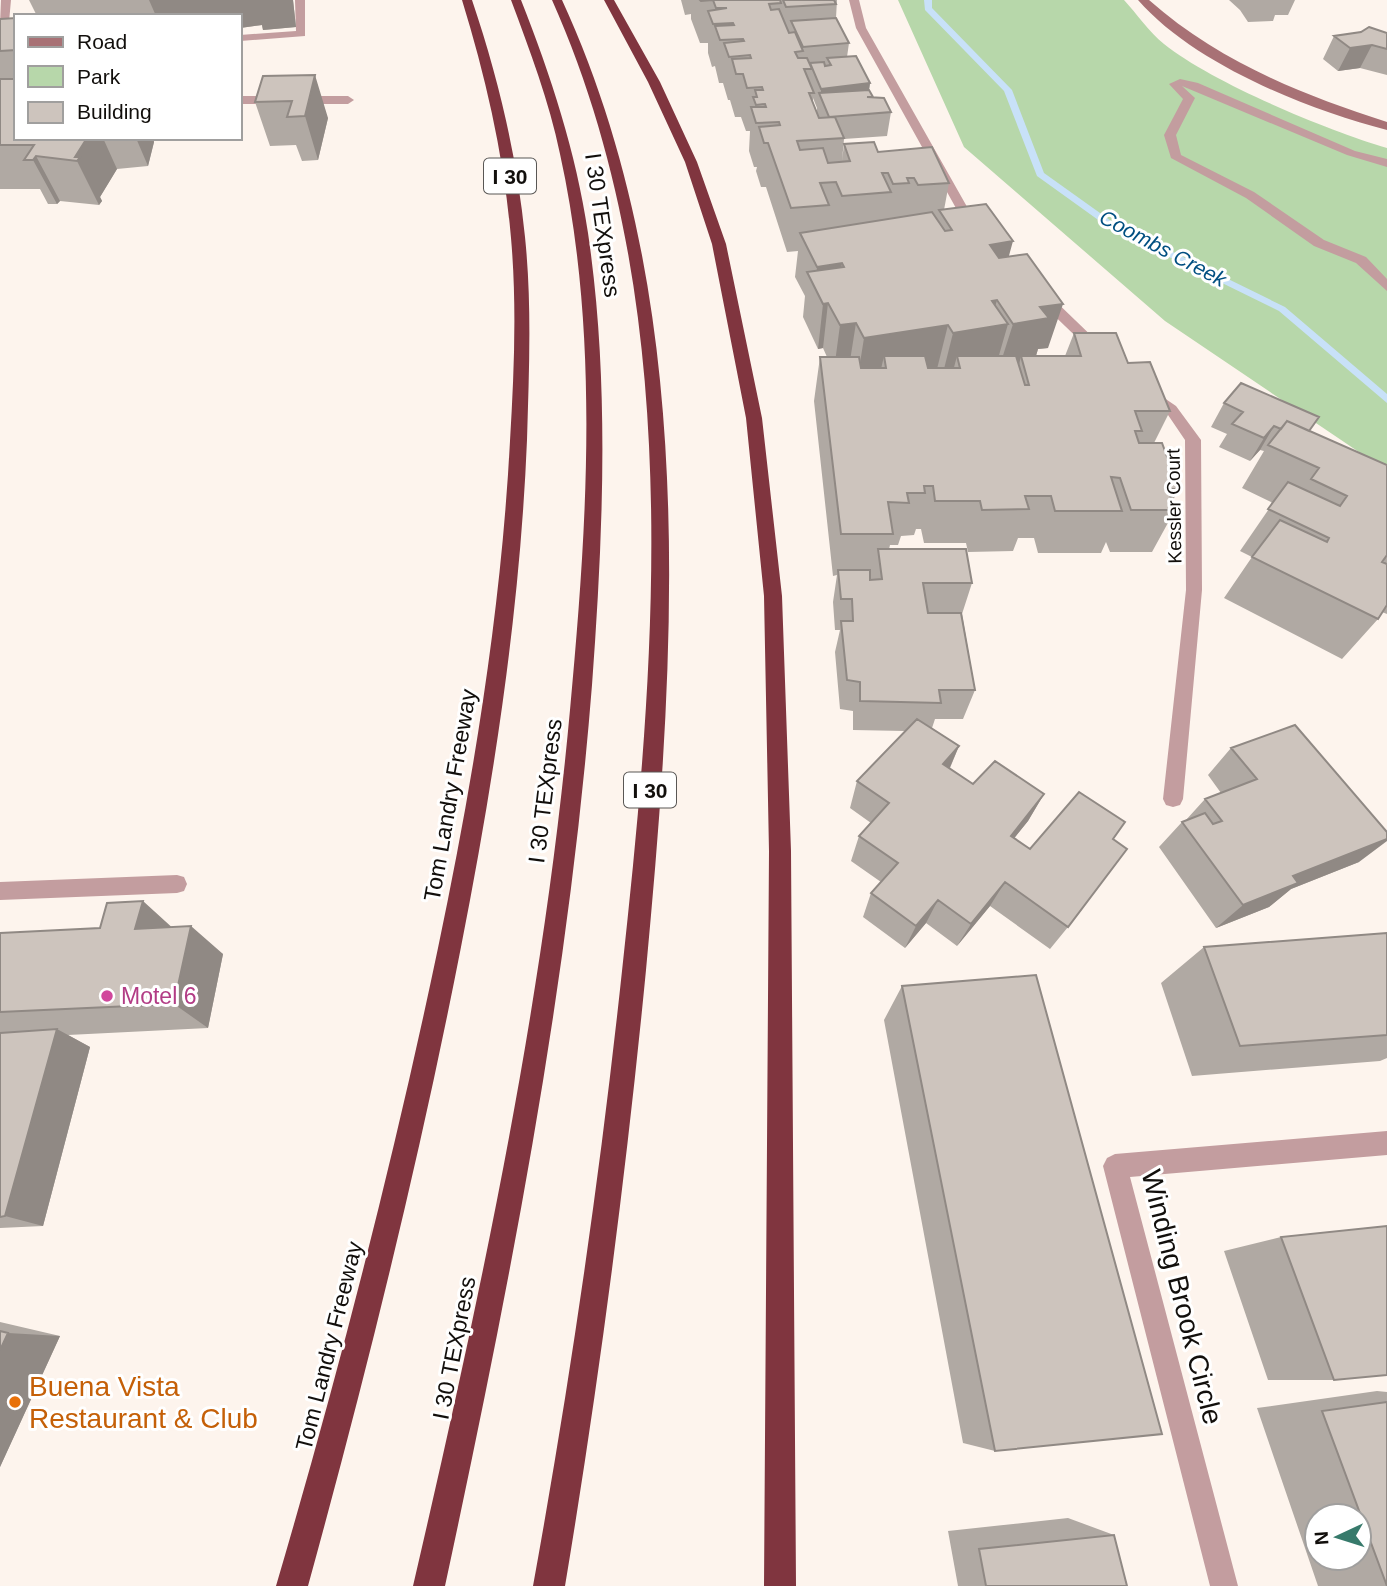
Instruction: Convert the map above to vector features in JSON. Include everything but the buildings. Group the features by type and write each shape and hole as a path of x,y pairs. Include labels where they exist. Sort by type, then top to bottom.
{"highway":[{"name":"Tom Landry Freeway","path":"292,1586 320,1491 415,1115 466,869 498,669 515,521 522,272 512,185 499,110 467,0"},
{"name":"I 30 TEXpress","path":"429,1586 478,1371 551,965 579,732 592,552 595,403 584,259 569,164 552,92 516,0"},
{"name":"I 30","path":"548,1586 572,1456 620,1103 648,844 657,647 657,491 649,364 636,258 619,173 598,100 558,0"},
{"path":"609,0 654,82 691,162 719,244 754,418 772,582 780,865 780,1586"}],"street":[{"path":"1143,0 1194,41 1257,76 1308,99 1387,126"},
{"path":"242,100 348,100"}],"lane":[{"path":"6,0 2,23 14,38"},
{"path":"242,38 301,34 300,0"},
{"path":"854,0 861,28 973,229 983,239"},
{"path":"1387,163 1351,153 1194,85 1180,82 1174,84 1189,98 1187,107 1170,135 1175,156 1195,170 1260,202 1319,243 1369,265 1387,287"},
{"path":"1030,284 1106,358"},
{"name":"Kessler Court","path":"1133,380 1171,409 1193,440 1194,590 1173,799"},
{"path":"0,891 177,884"},
{"name":"Winding Brook Circle","path":"1224,1586 1115,1166 1387,1143"}],"green space":[{"path":"898,0 1124,0 1164,44 1211,74 1271,104 1333,130 1387,148 1387,471 1165,321 964,147"}],"waterway":[{"name":"Coombs Creek","path":"928,0 928,8 1008,90 1040,174 1111,225 1282,309 1387,400"}],"place":[{"name":"Motel 6","path":"107,996"},
{"name":"Buena Vista Restaurant & Club","path":"15,1402"}]}
